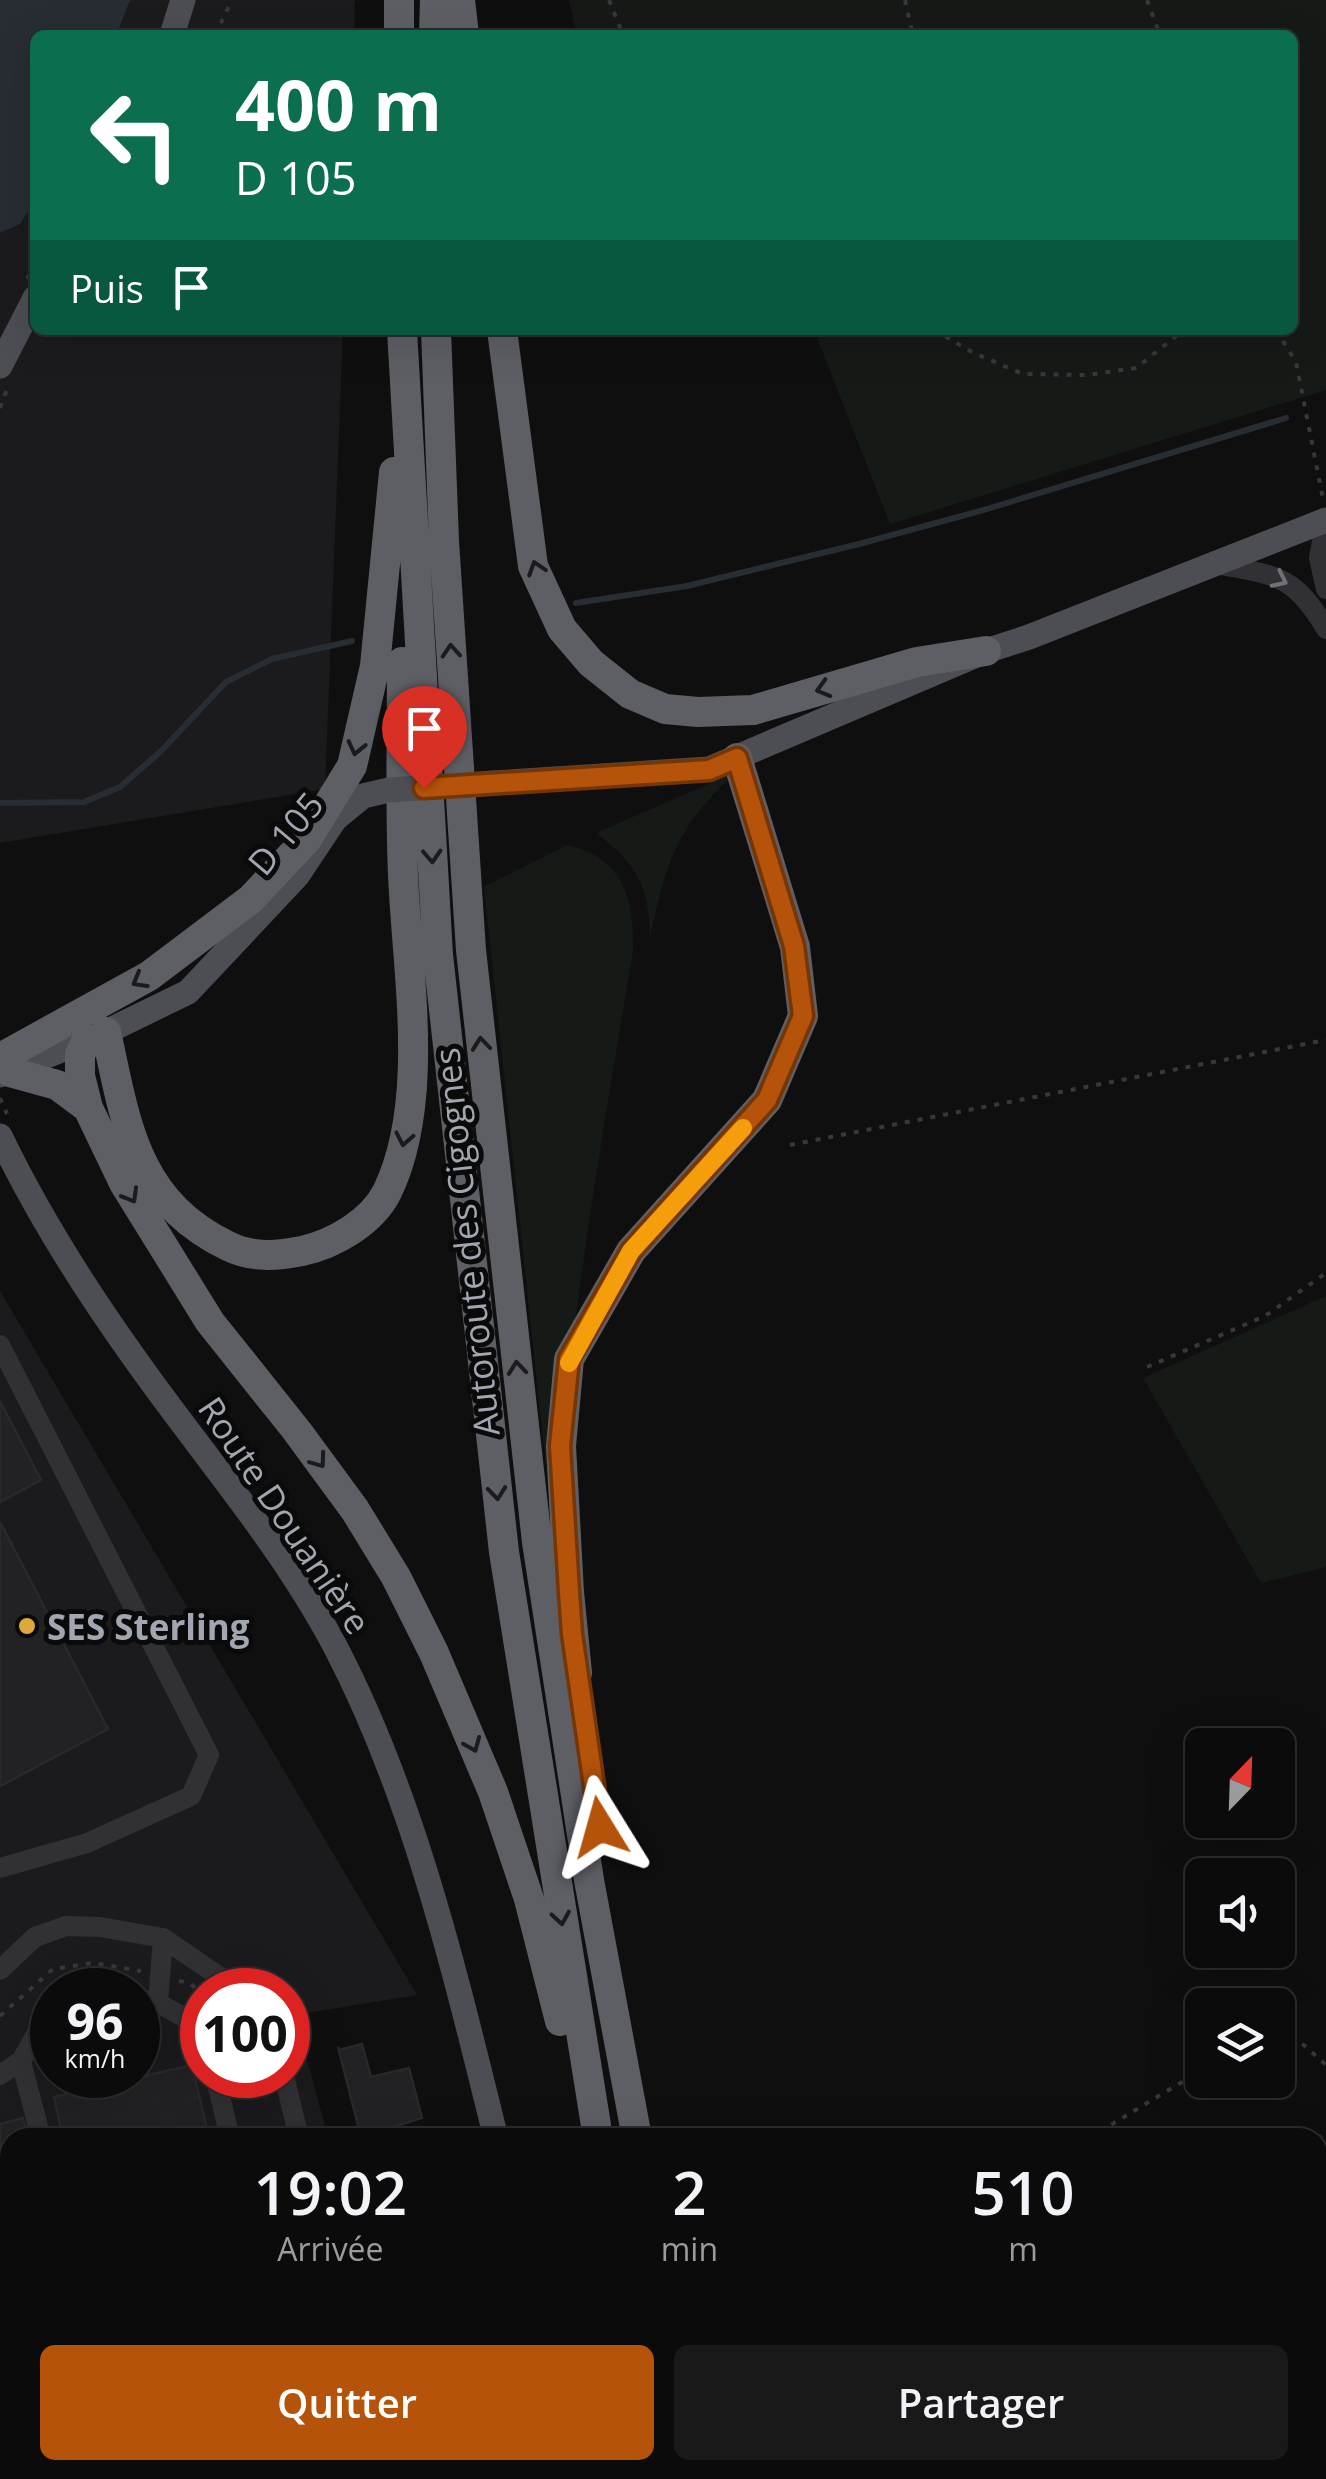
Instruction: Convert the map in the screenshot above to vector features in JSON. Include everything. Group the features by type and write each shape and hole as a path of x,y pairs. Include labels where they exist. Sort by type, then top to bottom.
{"highway":[{"path":"399,0 399,30"},
{"path":"434,30 435,0"},
{"path":"460,0 463,30"},
{"name":"Autoroute des Cigognes","path":"402,335 440,974 504,1552 596,2128"},
{"name":"Autoroute des Cigognes","path":"436,335 444,541 471,950 536,1542 589,1880 635,2128"},
{"path":"503,335 533,566 562,630 591,663 630,694 665,709 753,710 916,662 986,651"},
{"path":"403,374 402,848 412,1042 406,1126 401,1155 386,1194 370,1214 338,1238 315,1248 268,1256 236,1250 206,1236 182,1218 152,1183 138,1156 97,1036 80,1055 80,1076 88,1108 124,1184 174,1269 210,1322 297,1431 396,1576 493,1792 530,1899 569,2055 591,2103"},
{"path":"3,1068 149,976 251,899 307,839 352,766 375,666 403,374"},
{"path":"589,1880 600,1827 569,1592 560,1446 569,1359 631,1251 767,1100 803,1016 794,946 723,764"},
{"path":"3,1068 57,1085 88,1108"}],"main road":[{"path":"174,30 183,0"},
{"path":"0,366 30,308"},
{"name":"D 105","path":"97,1036 188,992 298,876 335,819 363,796 389,790 723,764 986,651 1213,564 1325,514"},
{"path":"3,1068 97,1036"},
{"name":"Route Douanière","path":"0,1136 39,1213 133,1357 281,1558 336,1648 392,1773 439,1921 493,2128"}],"street":[{"path":"1325,514 1319,558 1326,590"},
{"path":"1213,564 1267,573 1289,583 1308,599 1326,630"},
{"path":"0,1345 209,1755 191,1796 87,1844 0,1868"},
{"path":"0,1970 34,1937 66,1926 100,1926 162,1938 206,1968"},
{"path":"160,1976 162,1938"},
{"path":"0,2075 20,2061 30,2044"},
{"path":"20,2061 38,2128"},
{"path":"220,2098 228,2128"},
{"path":"289,2098 296,2128"}],"path":[{"path":"217,30 232,0"},
{"path":"609,0 622,30"},
{"path":"905,0 912,30"},
{"path":"1147,0 1158,30"},
{"path":"942,335 974,354 1023,374 1087,375 1136,368 1178,335"},
{"path":"1279,335 1296,362 1325,514"},
{"path":"1316,454 1326,446"},
{"path":"790,1145 1326,1040"},
{"path":"1147,1366 1265,1316 1326,1273"},
{"path":"60,1968 93,1963 119,1968"},
{"path":"160,1976 180,1981"},
{"path":"0,2016 30,1989"},
{"path":"1295,2039 1326,2065"},
{"path":"1106,2128 1185,2080"}],"shaded area":[{"path":"0,0 355,0 354,30 30,30 30,335 343,335 325,789 0,843"},
{"path":"0,0 130,0 118,30 30,30 30,208 20,224 0,233"},
{"path":"569,0 1326,0 1326,390 890,524 816,335 1298,335 1298,30 576,30"},
{"path":"738,771 701,809 677,846 650,939 647,905 638,878 622,856 596,833"},
{"path":"567,845 602,860 622,883 631,914 633,951 576,1319 554,1542 484,887"},
{"path":"0,1291 417,1995 310,2013 310,1968 180,1968 180,2098 310,2098 310,2070 326,2128 0,2128"},
{"path":"1326,1296 1326,1567 1261,1583 1143,1378"}],"building":[{"path":"0,1401 41,1480 0,1502"},
{"name":"SES Sterling","path":"0,1522 108,1729 0,1786"},
{"path":"362,2044 371,2077 409,2068 422,2118 390,2128 359,2128 338,2047 339,2050"},
{"path":"180,2068 180,2098 200,2098 207,2128 61,2128 54,2098 160,2098 160,2072"},
{"path":"23,2118 26,2128 0,2128 0,2124"}],"waterway":[{"path":"576,603 687,586 859,544 1286,418"},
{"path":"0,803 84,802 120,787 161,751 226,682 272,659 352,641"}],"slow traffic":[{"path":"569,1363 631,1251 743,1128"}],"place":[{"name":"SES Sterling","path":"27,1626"}],"route":[{"path":"424,788 709,770 737,758 794,946 803,1016 767,1100 631,1251 569,1359 560,1446 569,1592 600,1827"}]}
